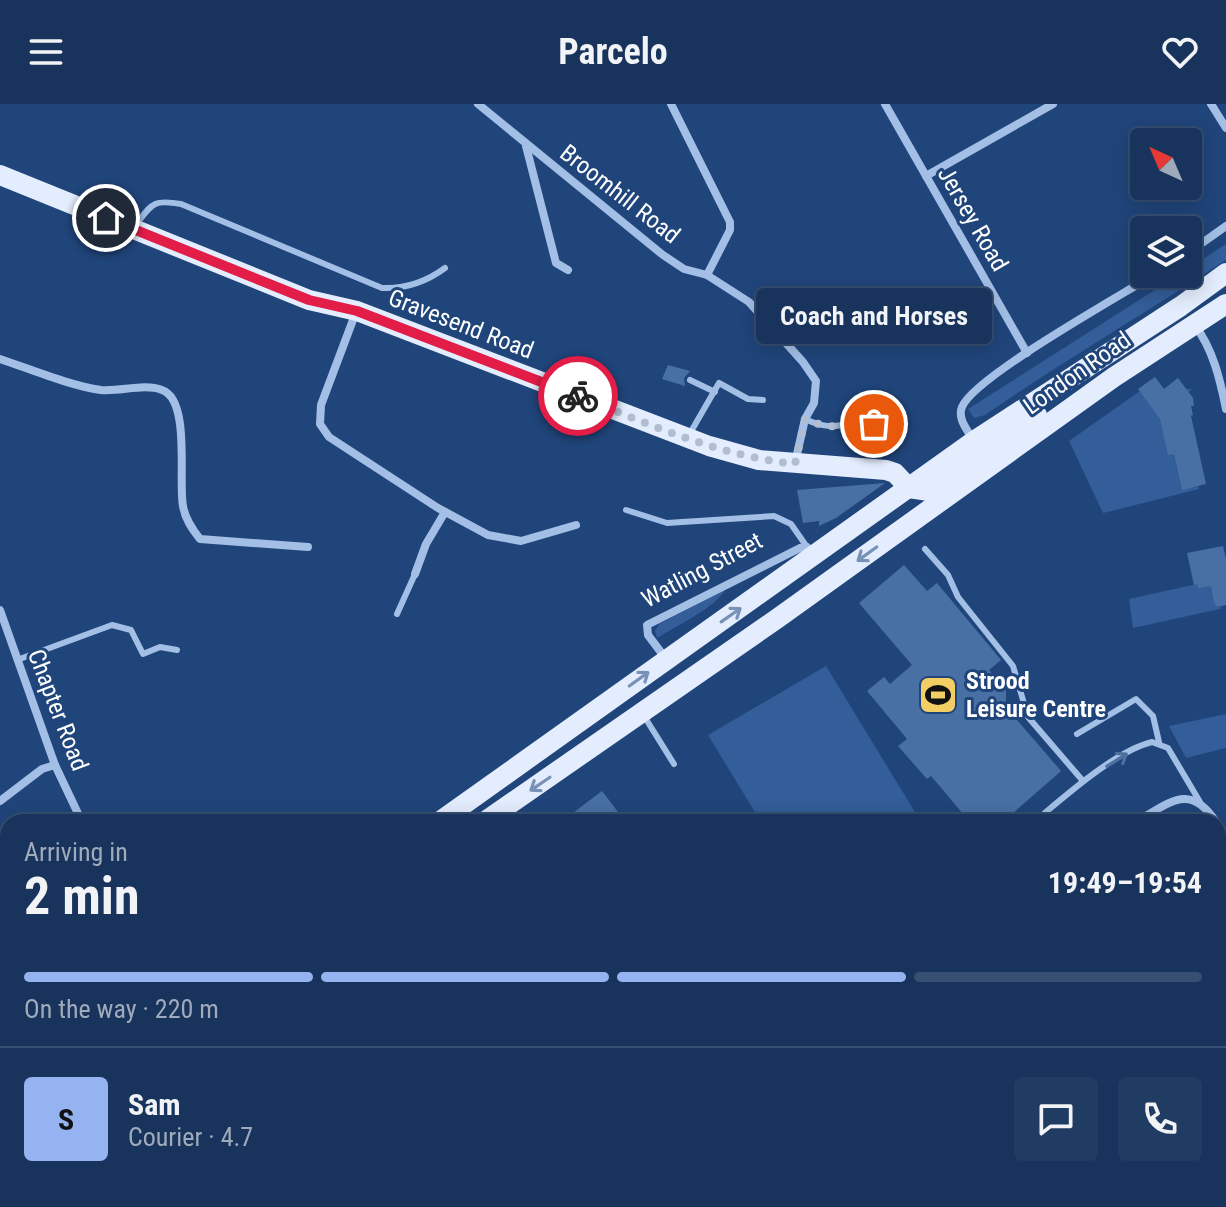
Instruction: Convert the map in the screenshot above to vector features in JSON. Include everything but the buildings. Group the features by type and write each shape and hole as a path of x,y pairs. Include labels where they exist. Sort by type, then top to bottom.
{"main road":[{"name":"Gravesend Road","path":"0,175 309,300 357,311 687,438 751,458 886,470 895,473 909,488"},
{"name":"London Road","path":"931,509 982,454 1068,378 1181,306 1226,273"},
{"name":"London Road","path":"909,488 982,454 1048,407 1114,377 1226,304"},
{"name":"London Road","path":"1068,378 1130,351 1172,326 1195,325"},
{"name":"Watling Street","path":"450,814 667,660 811,552 909,488"},
{"name":"Watling Street","path":"496,814 931,509"},
{"name":"Watling Street","path":"667,660 675,671 680,671 783,599 821,587"},
{"name":"Watling Street","path":"525,761 568,747 625,706 635,705 642,713"}],"street":[{"name":"Broomhill Road","path":"478,104 663,255 684,269 707,275 749,302 803,362 816,381 814,403 805,419 795,464"},
{"path":"671,104 730,222 726,240 707,275"},
{"name":"Jersey Road","path":"885,104 1027,353"},
{"path":"926,176 1053,104"},
{"path":"1211,104 1226,128"},
{"path":"526,146 556,263 568,270"},
{"path":"1202,243 1226,226"},
{"path":"982,454 961,418 963,404 991,378 1027,353 1132,288"},
{"path":"1181,306 1223,375 1226,409"},
{"path":"357,311 323,397 319,416 321,427 339,446 488,535 521,541 576,525"},
{"path":"0,359 98,390 164,390 175,401 179,415 183,507 188,523 200,539 308,547"},
{"path":"415,574 426,544 445,512"},
{"name":"Watling Street","path":"667,660 646,632 647,625 797,549 811,552"},
{"name":"Chapter Road","path":"0,610 55,765 78,814"},
{"path":"0,801 42,769 55,765"},
{"path":"1150,814 1180,798 1200,802 1210,814"}],"lane":[{"path":"132,228 151,204 160,201 181,204 382,288 398,289 431,279 445,268"},
{"path":"690,380 715,392"},
{"path":"687,438 719,383 748,399 763,400"},
{"path":"859,407 867,407 874,416 871,428 864,431 856,429 851,423 853,412 859,407"},
{"path":"805,419 835,428 851,423"},
{"path":"626,510 667,523 774,516 791,524 811,552"},
{"path":"925,549 948,575 958,597 1013,666 1028,717 1083,781"},
{"path":"397,614 415,574"},
{"path":"17,660 112,625 126,626 131,630 143,654 160,647 177,650"},
{"path":"1077,734 1136,699 1153,716 1159,742 1169,749 1200,802"},
{"path":"642,713 674,764"},
{"path":"1044,814 1083,781 1142,745 1159,742"}],"shaded area":[{"path":"1226,244 1226,260 1202,275 1202,260"},
{"path":"1158,288 1182,288 985,415 974,418 968,409"},
{"path":"1187,389 1192,389 1159,417 1174,454 1182,489 1198,486 1199,489 1103,513 1069,441 1140,391 1155,412"},
{"path":"1197,584 1198,588 1213,585 1213,597 1218,607 1224,608 1133,628 1129,599"},
{"path":"725,590 704,610 657,638 655,631 659,624"},
{"path":"826,666 916,814 756,814 708,735"},
{"path":"1226,714 1226,748 1186,758 1169,726"}],"way so far":[{"path":"578,396 709,446 759,460 795,464 805,419 835,428 851,423 860,431 868,430 874,424"}],"place":[{"name":"Coach and Horses","path":"874,424"},
{"name":"Strood Leisure Centre","path":"938,695"}],"route":[{"path":"106,218 309,300 357,311 578,396"}]}
